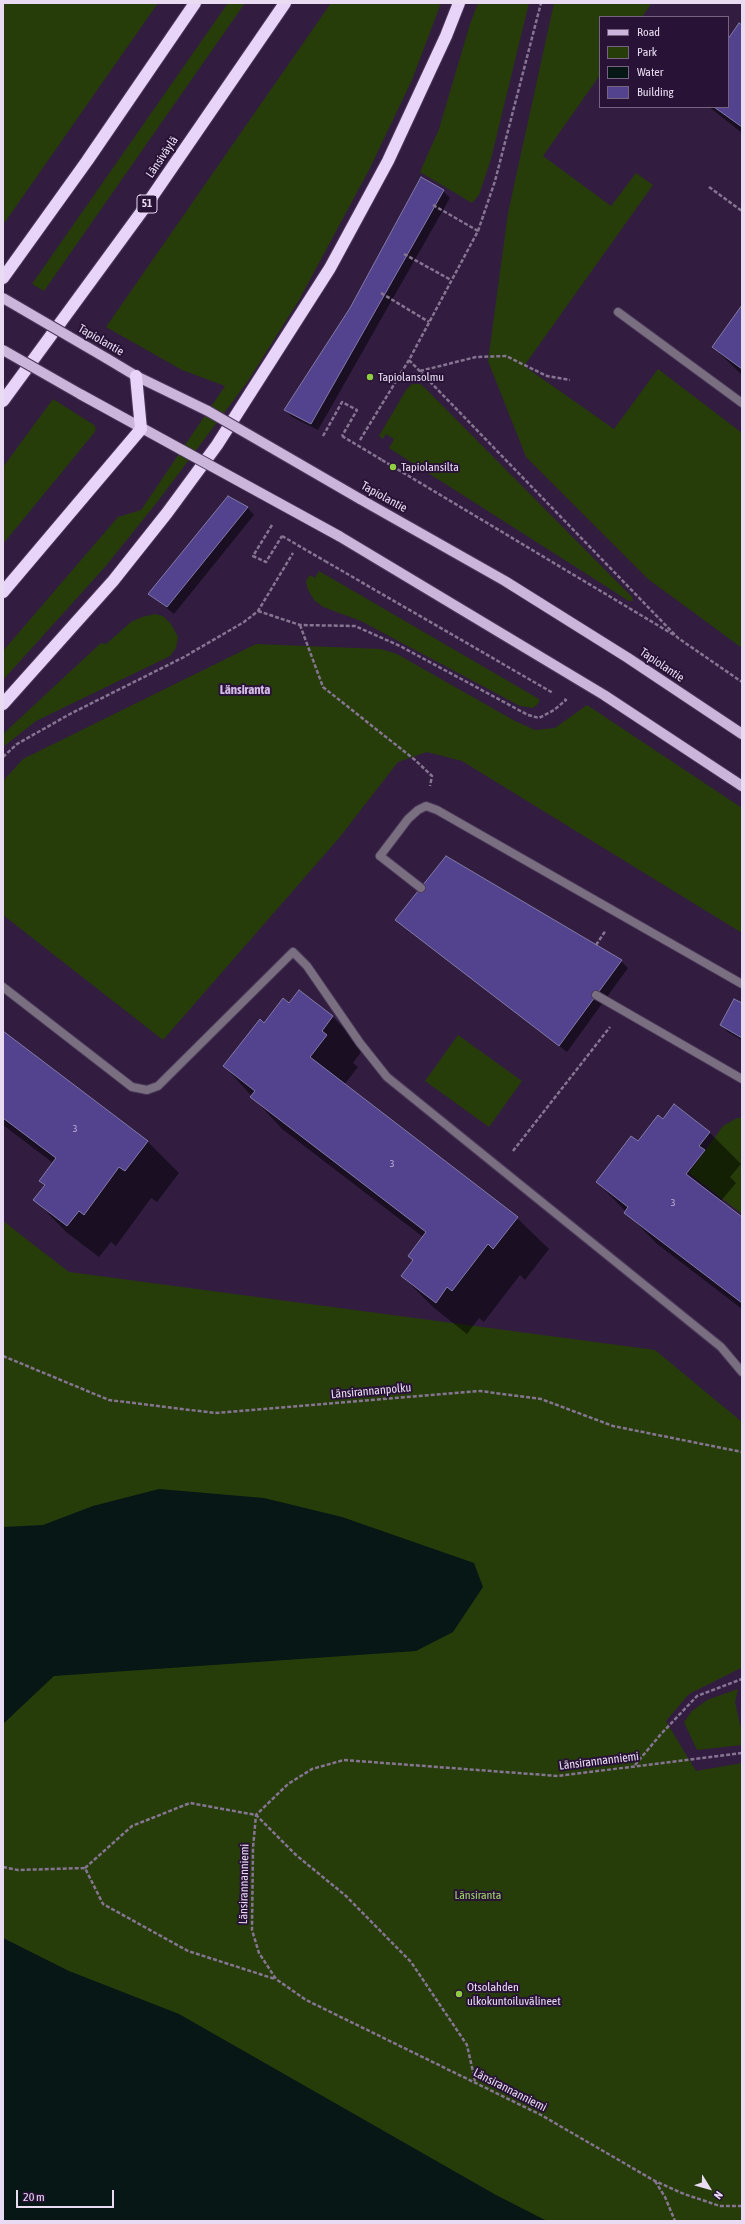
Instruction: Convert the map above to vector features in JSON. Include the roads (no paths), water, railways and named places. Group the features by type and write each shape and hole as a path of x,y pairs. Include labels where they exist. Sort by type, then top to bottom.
{"highway":[{"path":"3,278 87,161 195,3"},
{"name":"Länsiväylä","path":"3,401 145,207 285,3"},
{"path":"3,704 113,581 218,445 330,268 388,161 446,36 459,3"},
{"path":"3,592 141,429 136,376"}],"main road":[{"name":"Tapiolantie","path":"3,298 136,376 208,411 505,581 628,658 742,734"},
{"path":"3,350 141,429 339,536 591,687 742,786"}],"street":[{"path":"618,312 742,403"},
{"path":"421,888 380,856 408,819 426,806 452,816 742,984"},
{"path":"3,986 132,1087 147,1090 158,1086 293,952 306,966 360,1043 387,1077 721,1347 742,1372"},
{"path":"596,995 742,1079"}],"water":[{"path":"159,1489 264,1498 342,1517 474,1563 483,1587 453,1632 416,1651 54,1676 3,1724 3,1527 43,1525 93,1506"},
{"path":"3,1938 69,1971 179,2014 496,2195 547,2221 3,2221"}],"place":[{"name":"Tapiolansolmu","path":"370,377"},
{"name":"Tapiolansilta","path":"393,467"},
{"name":"Otsolahden ulkokuntoiluvälineet","path":"459,1994"}],"district":[{"name":"Länsiranta","path":"245,690"}]}
